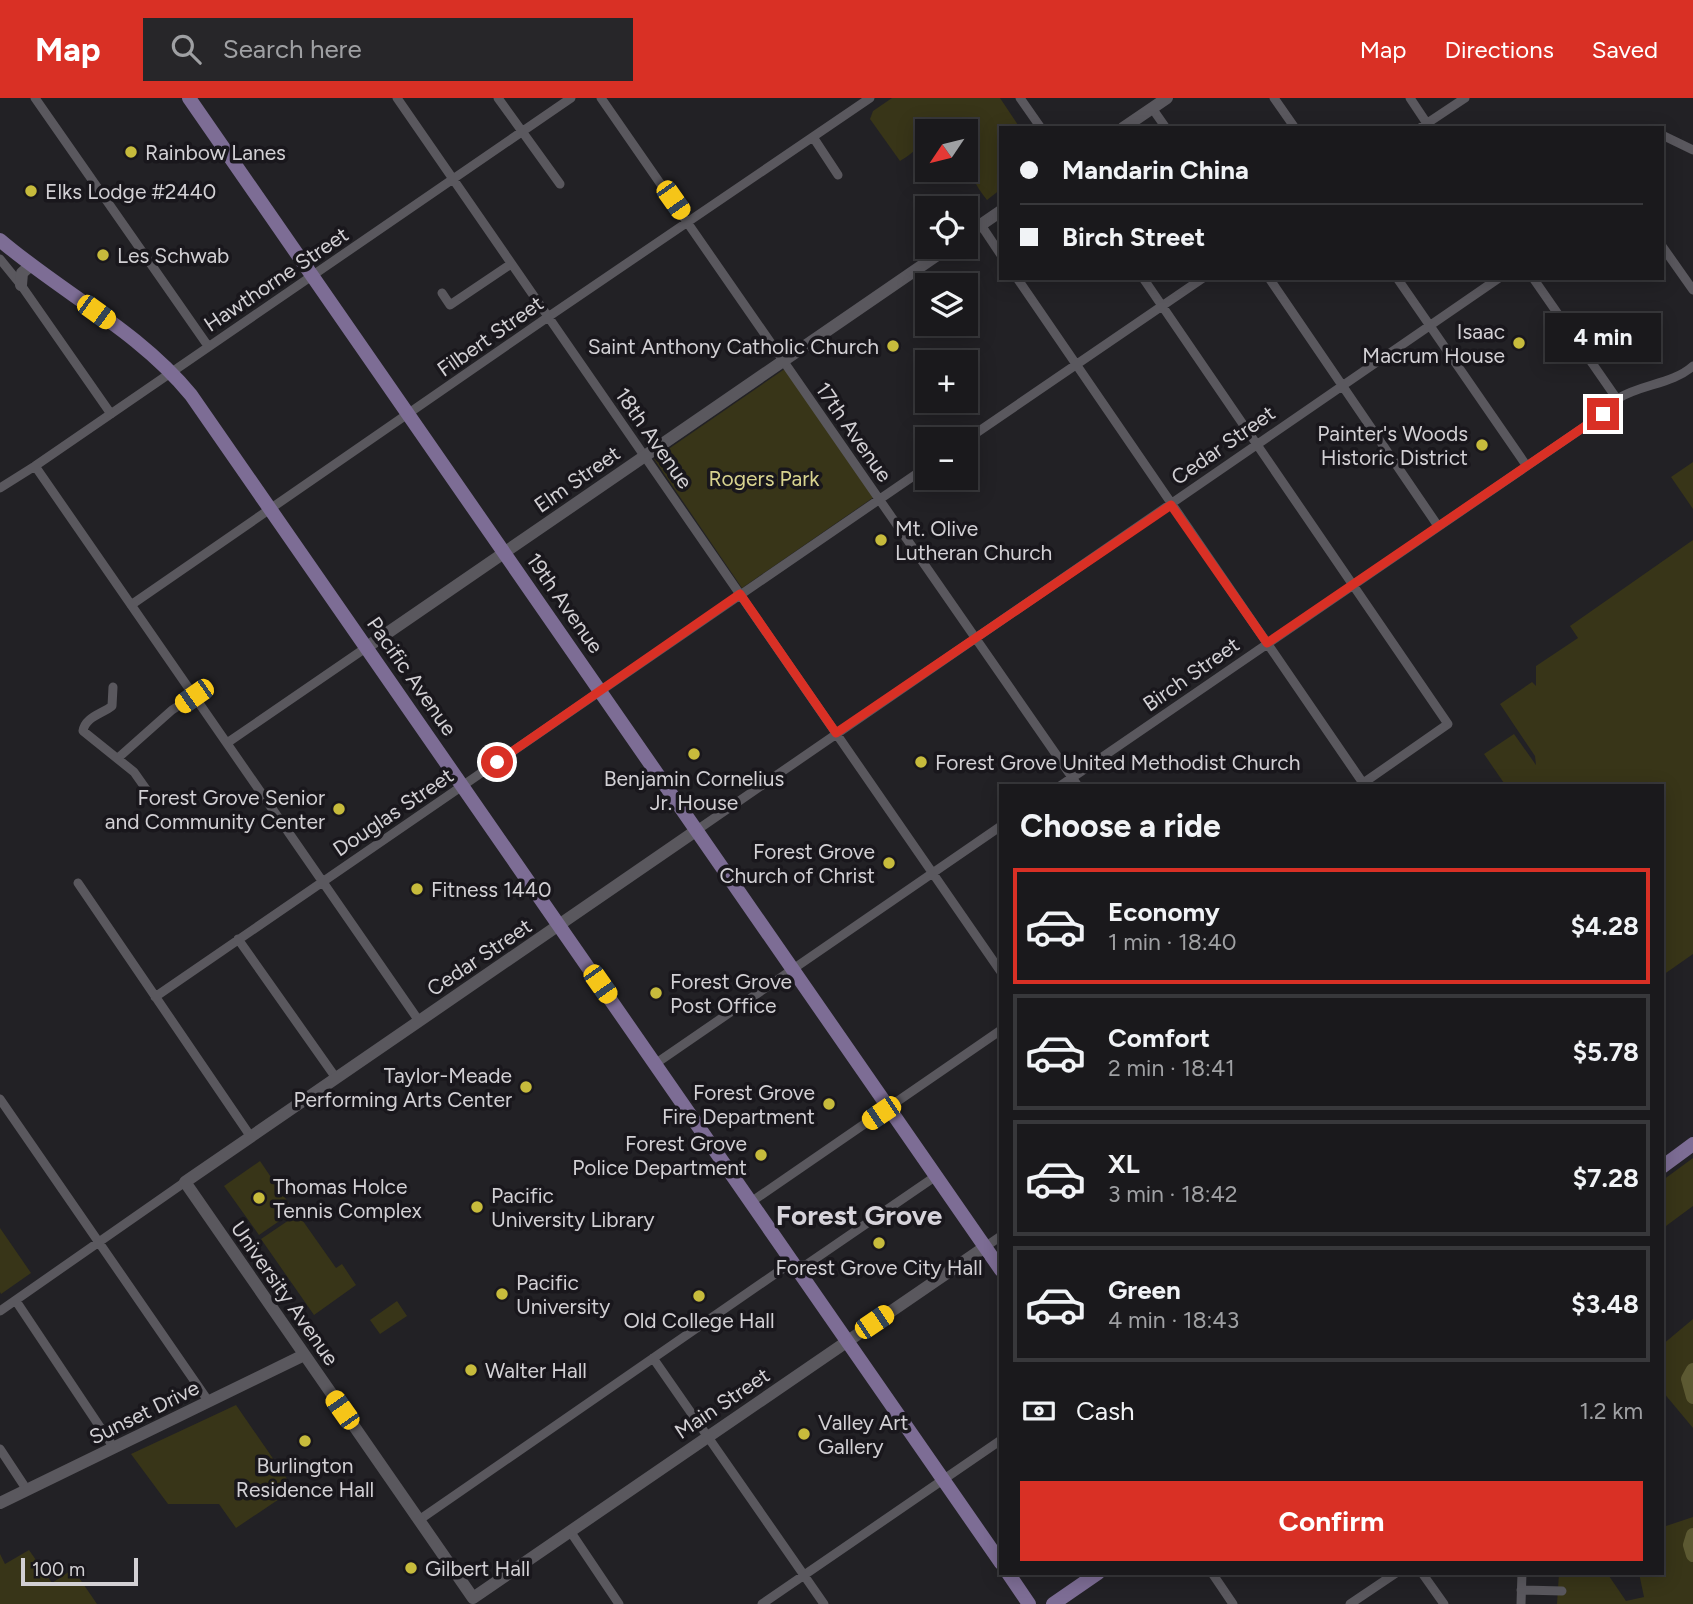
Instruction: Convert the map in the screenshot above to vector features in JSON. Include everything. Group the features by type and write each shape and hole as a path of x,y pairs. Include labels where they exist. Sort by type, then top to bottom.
{"main road":[{"name":"19th Avenue","path":"189,98 999,1267"},
{"name":"Pacific Avenue","path":"0,240 126,334 171,372 191,394 999,1560"},
{"path":"1664,1166 1693,1144"},
{"path":"1009,1575 1029,1604"},
{"path":"1053,1604 1066,1599 1096,1575"}],"street":[{"path":"35,98 208,346"},
{"name":"18th Avenue","path":"397,98 999,969"},
{"path":"498,98 560,184"},
{"name":"Hawthorne Street","path":"0,488 571,98"},
{"name":"17th Avenue","path":"601,98 1075,782"},
{"name":"Filbert Street","path":"131,605 870,98"},
{"path":"1020,98 1040,126"},
{"path":"1126,126 1167,98"},
{"path":"1274,98 1294,126"},
{"path":"1410,98 1426,126 1465,98"},
{"path":"1152,108 1165,126"},
{"path":"1664,136 1693,150"},
{"path":"813,137 838,175"},
{"path":"978,227 999,212"},
{"path":"981,225 999,252"},
{"path":"1664,249 1693,290"},
{"path":"0,259 22,285 111,414"},
{"name":"Elm Street","path":"227,743 932,259"},
{"path":"442,293 450,305 511,264"},
{"path":"22,285 22,273 31,265"},
{"path":"1018,280 1361,784"},
{"path":"1144,280 1448,724 1363,784"},
{"path":"978,432 1200,280"},
{"path":"1270,280 1438,526"},
{"path":"1398,280 1526,465"},
{"name":"Cedar Street","path":"0,1311 1496,280"},
{"path":"1534,280 1617,399"},
{"name":"Birch Street","path":"1075,782 1267,643 1603,414 1617,399 1639,388 1678,376 1693,366"},
{"path":"34,466 419,1021"},
{"name":"Douglas Street","path":"155,997 915,475"},
{"path":"113,687 112,706 89,720 83,728 88,737 134,772 146,789"},
{"path":"118,758 172,710 194,696"},
{"path":"655,1064 999,827"},
{"path":"78,883 251,1137"},
{"path":"238,939 336,1078"},
{"path":"751,1202 999,1032"},
{"path":"0,1099 209,1402"},
{"path":"419,1520 788,1265 806,1265 936,1177"},
{"name":"University Avenue","path":"185,1182 419,1520 469,1601"},
{"name":"Main Street","path":"469,1601 999,1237"},
{"path":"16,1301 114,1448"},
{"name":"Sunset Drive","path":"0,1503 304,1355"},
{"path":"653,1358 824,1604"},
{"path":"762,1604 999,1441"},
{"path":"0,1449 27,1490"},
{"path":"570,1531 619,1604"},
{"path":"1213,1575 1233,1604"},
{"path":"1350,1604 1393,1575"},
{"path":"1423,1575 1444,1604"},
{"path":"1521,1604 1522,1575"},
{"path":"1521,1590 1562,1591"}],"green space":[{"path":"892,98 1000,98 1019,126 999,126 999,191 987,200 975,182 978,182 978,119 915,119 915,149 900,161 870,119 873,111"},
{"name":"Rogers Park","path":"786,368 874,497 742,588 654,459"},
{"path":"1693,462 1693,509 1671,477"},
{"path":"1693,540 1693,954 1664,974 1664,784 1505,784 1484,754 1514,734 1536,765 1535,756 1500,704 1532,682 1536,686 1536,666 1578,638 1570,626"},
{"path":"1693,1158 1693,1206 1666,1226 1664,1223 1664,1179"},
{"name":"Thomas Holce Tennis Complex","path":"260,1161 294,1211 259,1235 224,1186"},
{"path":"298,1214 336,1268 342,1264 356,1285 314,1315 261,1239"},
{"path":"0,1228 31,1273 1,1294 0,1292"},
{"path":"397,1301 407,1316 380,1334 370,1320"},
{"path":"1693,1319 1693,1428 1664,1393 1664,1343"},
{"path":"236,1405 294,1489 236,1528 219,1504 168,1504 131,1454"},
{"path":"1693,1517 1693,1604 1557,1604 1559,1575 1608,1575 1626,1601 1644,1597 1639,1575 1664,1575 1664,1527"},
{"path":"29,1550 52,1583 73,1569 97,1604 0,1604 0,1554 5,1564"}],"waterway":[{"path":"1693,1370 1688,1379 1693,1397"},
{"path":"1693,1535 1690,1545 1693,1555"}],"place":[{"name":"Rainbow Lanes","path":"131,152"},
{"name":"Elks Lodge #2440","path":"31,191"},
{"name":"Les Schwab","path":"103,255"},
{"name":"Isaac Macrum House","path":"1519,343"},
{"name":"Saint Anthony Catholic Church","path":"893,346"},
{"name":"Painter's Woods Historic District","path":"1482,445"},
{"name":"Mt. Olive Lutheran Church","path":"881,540"},
{"name":"Benjamin Cornelius Jr. House","path":"694,754"},
{"name":"Forest Grove United Methodist Church","path":"921,762"},
{"name":"Forest Grove Senior and Community Center","path":"339,809"},
{"name":"Forest Grove Church of Christ","path":"889,863"},
{"name":"Fitness 1440","path":"417,889"},
{"name":"Forest Grove Post Office","path":"656,993"},
{"name":"Taylor-Meade Performing Arts Center","path":"526,1087"},
{"name":"Forest Grove Fire Department","path":"829,1104"},
{"name":"Forest Grove Police Department","path":"761,1155"},
{"name":"Thomas Holce Tennis Complex","path":"259,1198"},
{"name":"Pacific University Library","path":"477,1207"},
{"name":"Forest Grove City Hall","path":"879,1243"},
{"name":"Pacific University","path":"502,1294"},
{"name":"Old College Hall","path":"699,1296"},
{"name":"Walter Hall","path":"471,1370"},
{"name":"Valley Art Gallery","path":"804,1434"},
{"name":"Burlington Residence Hall","path":"305,1441"},
{"name":"Gilbert Hall","path":"411,1568"}],"district":[{"name":"Forest Grove","path":"859,1215"}],"route":[{"path":"497,762 740,594 836,733 1171,505 1267,643 1603,414"}]}
